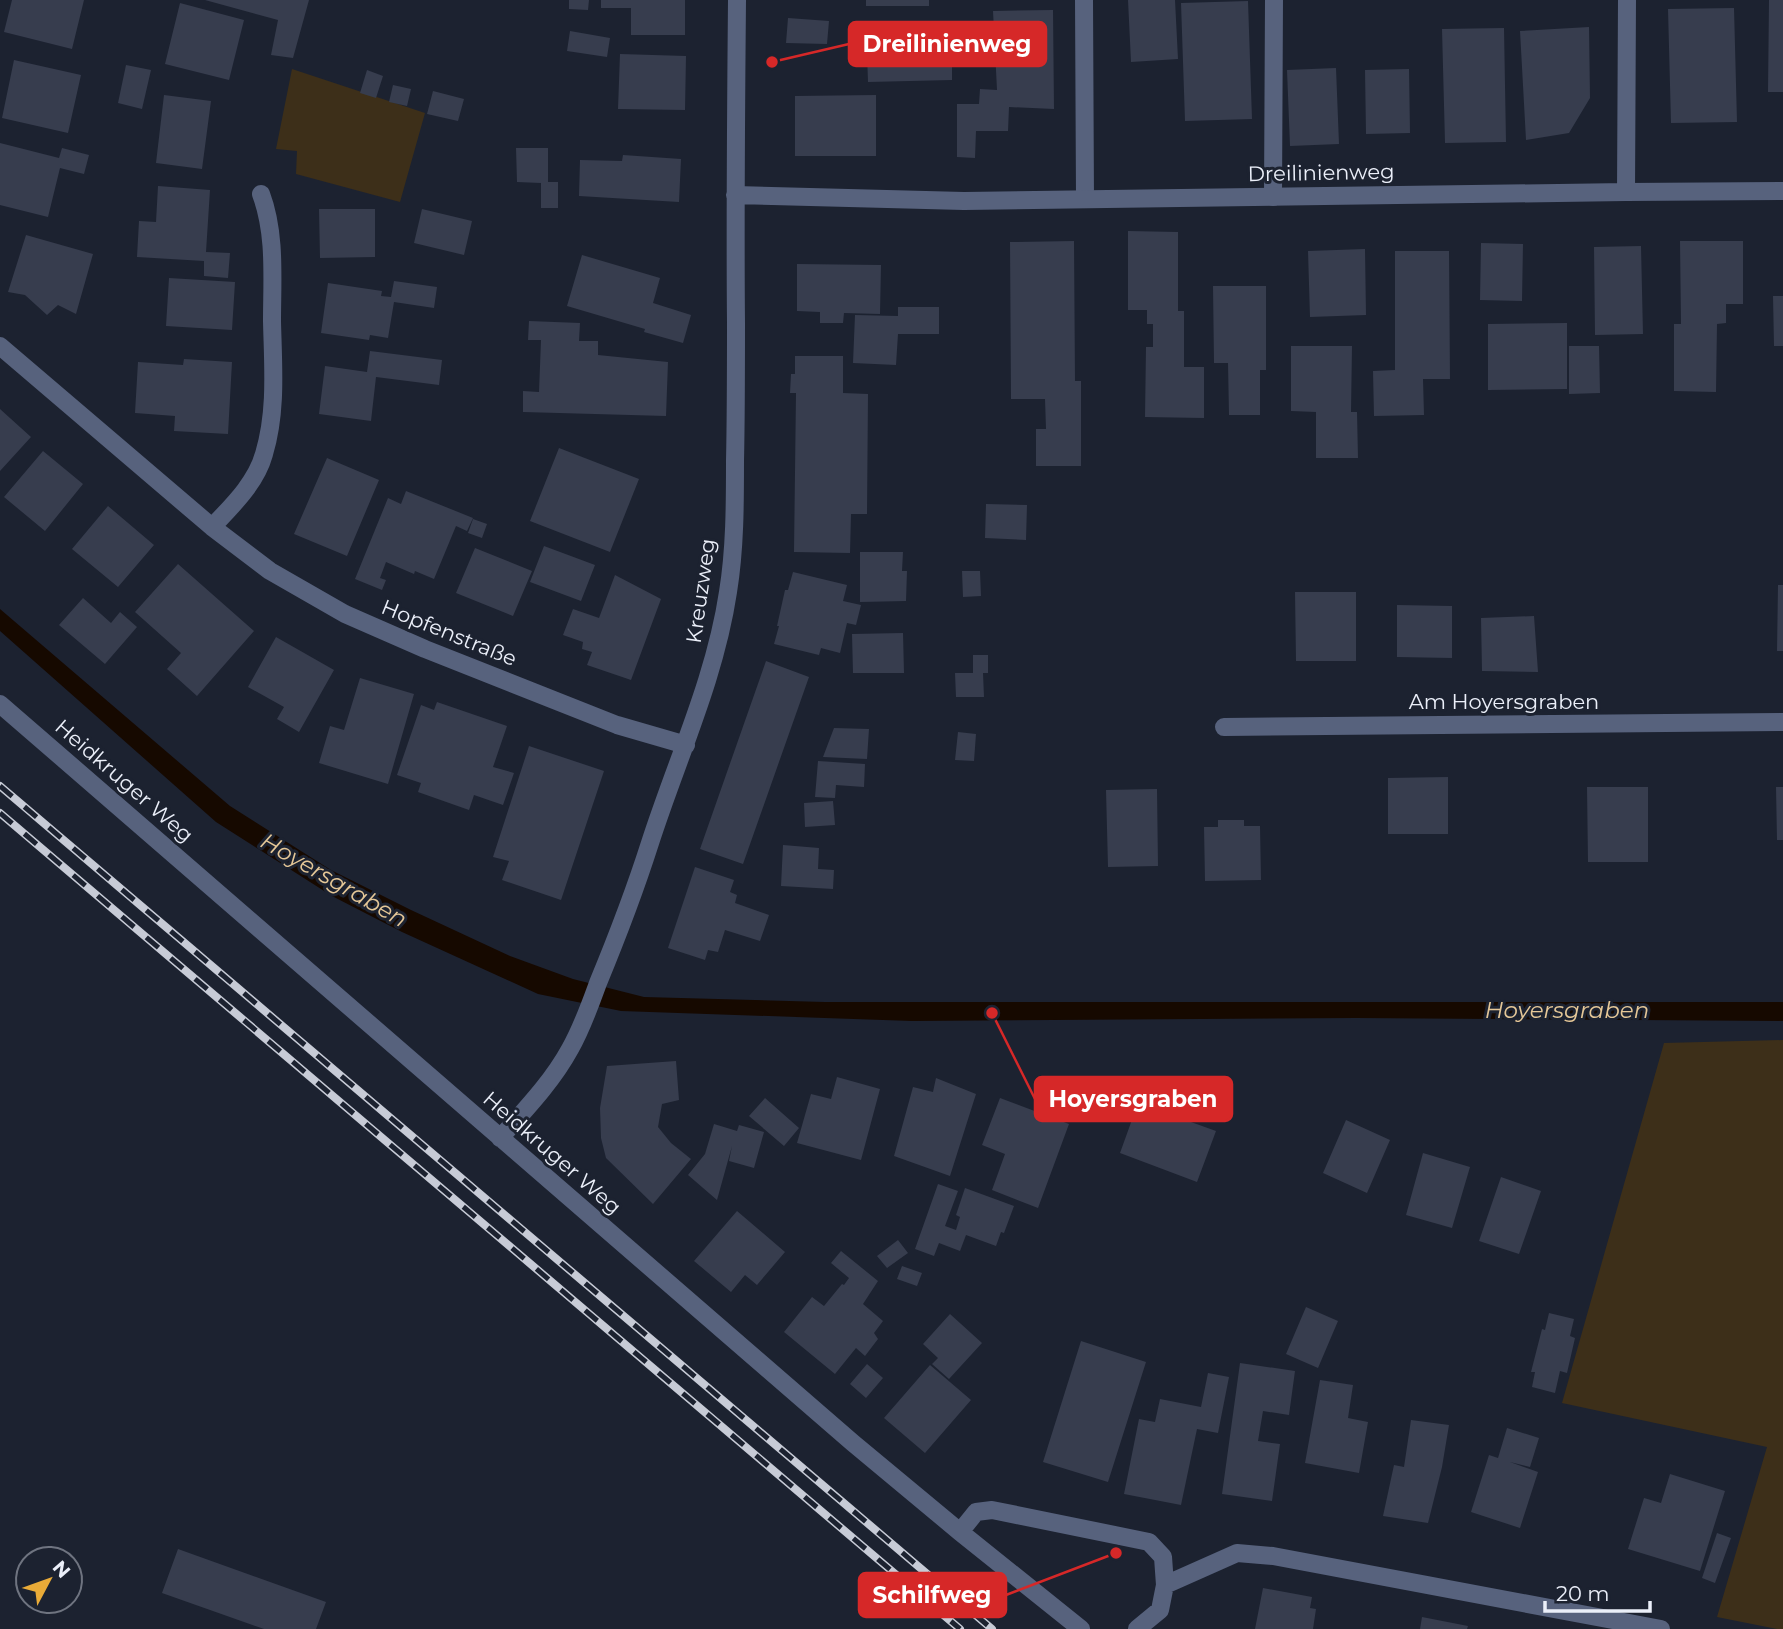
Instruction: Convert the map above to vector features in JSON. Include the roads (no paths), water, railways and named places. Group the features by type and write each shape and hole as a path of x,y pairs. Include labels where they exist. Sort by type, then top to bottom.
{"street":[{"name":"Kreuzweg","path":"500,1138 554,1075 583,1021 639,879 718,646 729,589 735,505 734,195 737,0"},
{"path":"1084,0 1086,199"},
{"path":"1273,197 1274,0"},
{"path":"1626,192 1627,0"},
{"name":"Dreilinienweg","path":"734,195 964,201 1783,191"},
{"path":"212,527 245,492 264,456 273,406 272,257 261,194"},
{"name":"Hopfenstraße","path":"0,346 212,527 270,571 345,614 425,649 617,725 685,745"},
{"name":"Heidkruger Weg","path":"0,704 853,1443 1081,1629"},
{"name":"Am Hoyersgraben","path":"1224,727 1783,722"},
{"path":"960,1532 976,1512 992,1510 1149,1542 1163,1557 1165,1585 1160,1610 1137,1629"},
{"path":"1165,1585 1237,1553 1273,1556 1661,1629"}],"water":[{"path":"0,609 230,806 331,870 510,956 573,979 644,997 825,1002 1783,1002 1783,1021 1356,1018 912,1021 621,1011 538,994 402,932 332,896 216,822 0,631"}],"railway":[{"path":"0,786 992,1629"},
{"path":"0,813 960,1629"}],"place":[{"name":"Dreilinienweg","path":"772,62"},
{"name":"Hoyersgraben","path":"992,1013"},
{"name":"Schilfweg","path":"1116,1553"}]}
